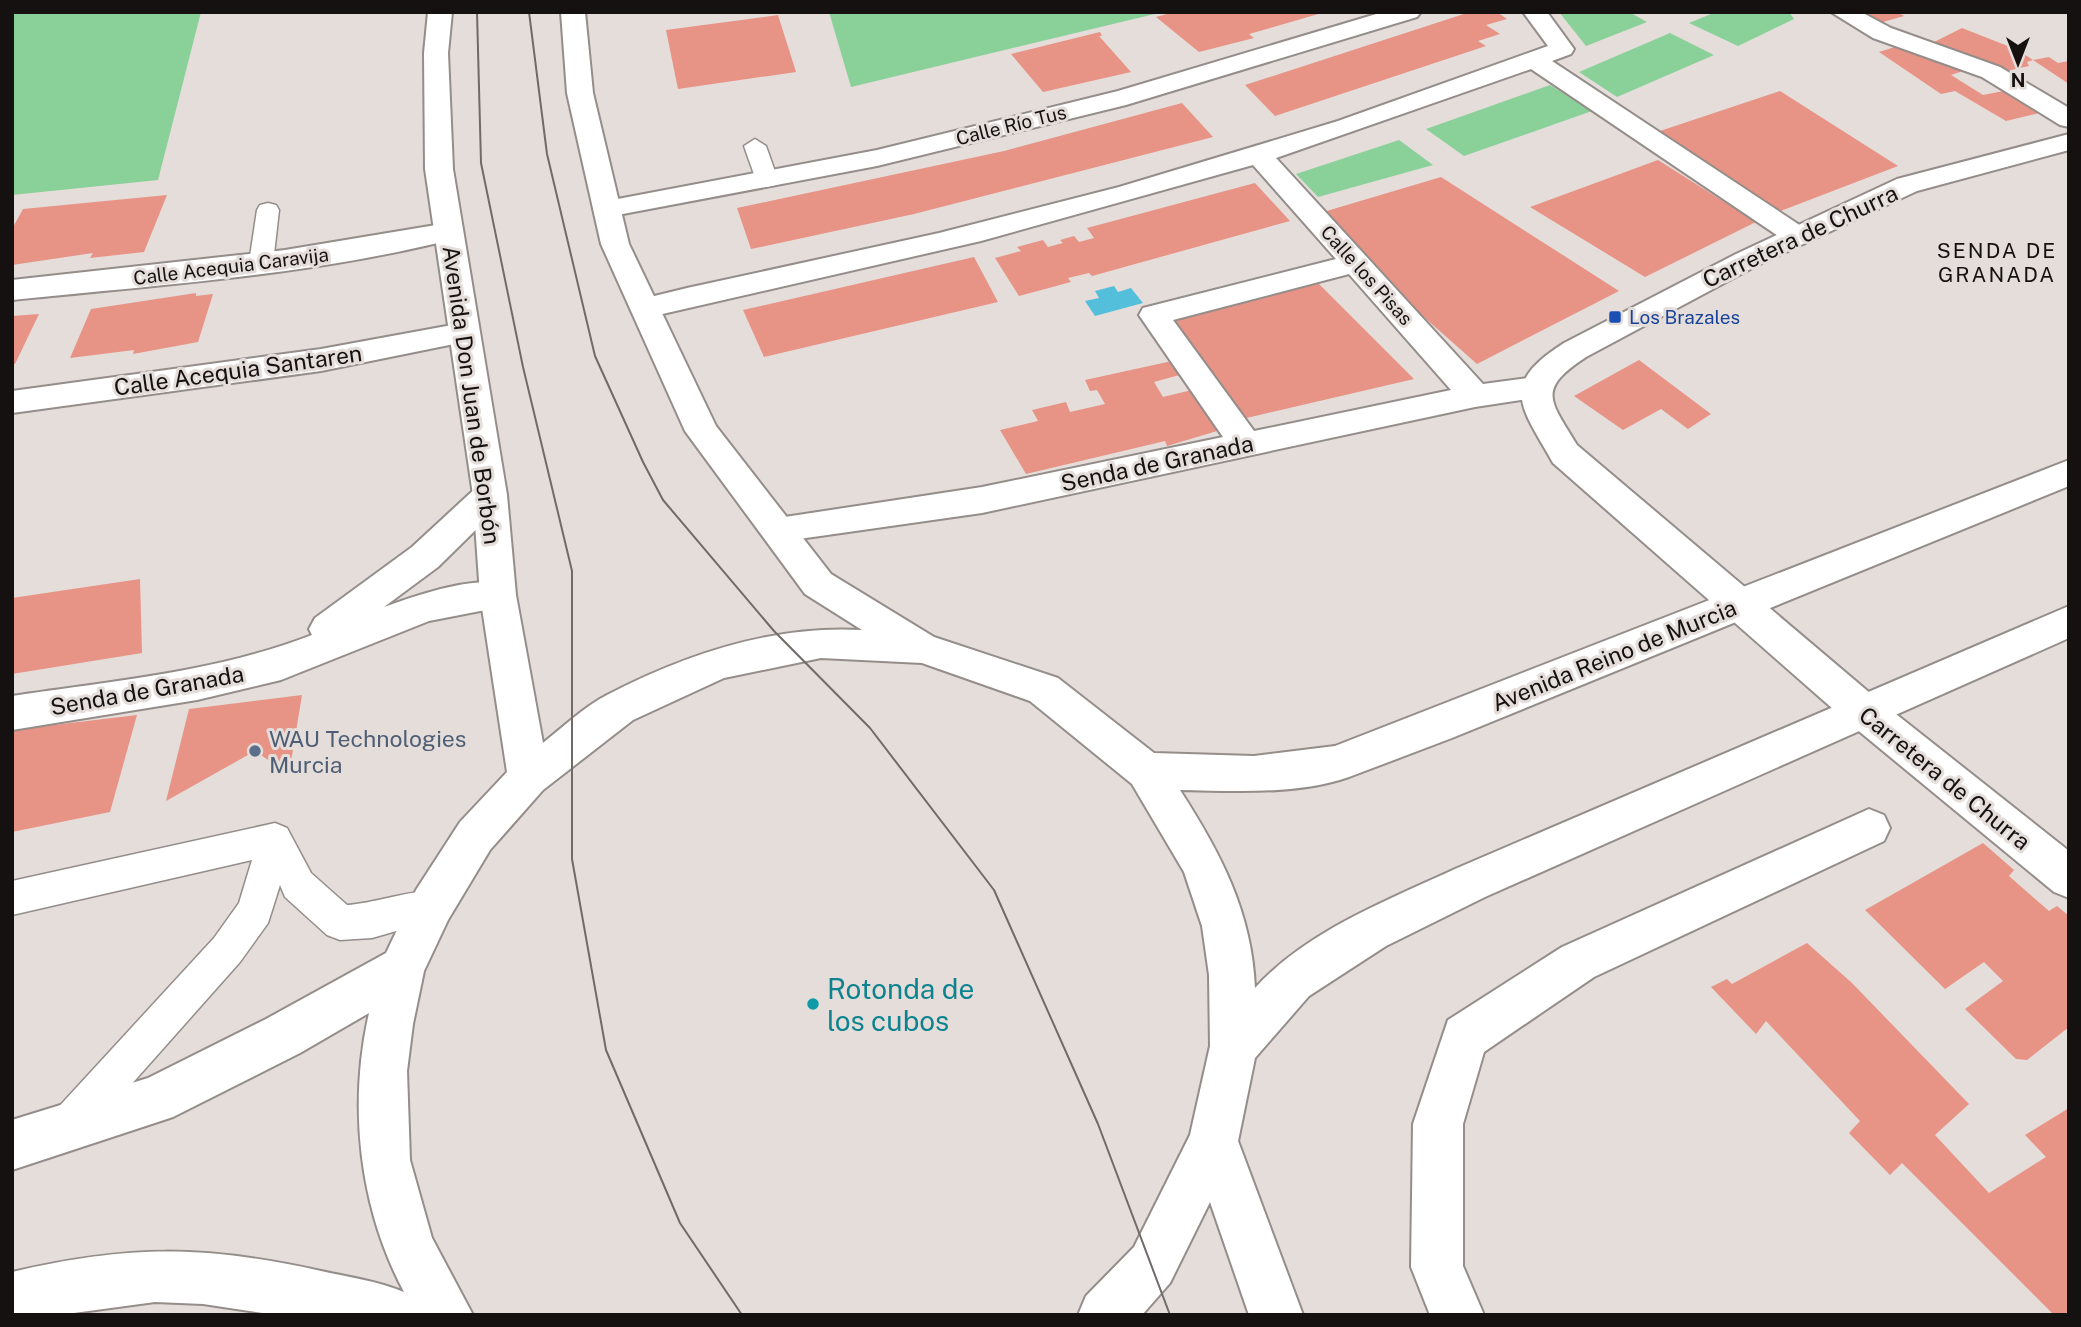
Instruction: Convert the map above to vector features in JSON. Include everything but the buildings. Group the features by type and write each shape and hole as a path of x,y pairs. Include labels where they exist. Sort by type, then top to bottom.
{"street":[{"name":"Avenida Don Juan de Borbón","path":"440,12 436,53 439,169 490,495 498,595 528,777"},
{"path":"573,12 580,93 615,244 702,431 818,584 922,648 1044,689 1146,771 1203,864 1224,926 1232,975 1234,1046 1213,1141 1152,1265 1105,1315"},
{"name":"Calle Río Tus","path":"607,209 877,158 1126,97 1409,12"},
{"path":"645,308 722,288 980,232 1259,155 1473,85 1562,49 1535,12"},
{"path":"1843,12 1882,33 1991,72 2069,119"},
{"path":"1534,60 1797,236"},
{"name":"Carretera de Churra","path":"2069,142 1907,186 1797,236 1661,302 1576,350 1549,367 1536,388 1538,407 1565,454 1863,711 2069,878"},
{"name":"Calle los Pisas","path":"1259,155 1475,396"},
{"name":"Calle Acequia Caravija","path":"12,290 261,263 361,249 448,232"},
{"path":"1246,444 1154,315 1356,263"},
{"name":"Calle Acequia Santaren","path":"12,402 321,360 463,333"},
{"name":"Senda de Granada","path":"778,529 982,500 1475,396 1536,388"},
{"name":"Avenida Reino de Murcia","path":"1146,771 1254,774 1335,764 1438,726 2069,472"},
{"path":"282,664 425,557 490,495"},
{"name":"Senda de Granada","path":"12,713 197,684 282,664 425,607 498,595"},
{"path":"1234,1046 1293,980 1370,931 1470,883 2069,621"},
{"path":"446,1315 409,1248 385,1160 383,1071 402,969 432,905 475,836 528,777 619,708 718,663 821,643 922,648"},
{"path":"1457,1315 1437,1267 1438,1124 1465,1037 1578,962 1869,828"},
{"path":"12,1145 156,1100 283,1036 402,969"},
{"path":"1213,1141 1276,1315"},
{"path":"12,1298 73,1284 175,1276 316,1295 396,1315"}],"lane":[{"path":"755,145 768,180"},
{"path":"261,263 268,210"},
{"path":"275,839 298,885 340,923 372,921 432,905"},
{"path":"12,898 275,839"},
{"path":"64,1130 228,950 254,911 275,839"}],"green space":[{"path":"12,12 201,12 158,180 12,195"},
{"path":"829,12 1163,12 851,87"},
{"path":"1559,12 1629,12 1647,22 1586,46"},
{"path":"1716,12 1789,12 1794,19 1738,46 1689,23"},
{"path":"1670,33 1714,55 1617,97 1579,72"},
{"path":"1550,85 1592,111 1464,156 1426,129"},
{"path":"1399,140 1433,165 1318,197 1296,174"}],"water":[{"path":"1114,286 1118,292 1131,288 1143,303 1095,316 1085,301 1099,298 1095,291"}],"tram line":[{"path":"477,12 481,163 523,367 572,571 572,859 606,1050 680,1223 742,1315"},
{"path":"529,12 547,154 595,356 643,462 663,500 774,631 870,728 994,890 1098,1124 1170,1315"}],"place":[{"name":"Los Brazales","path":"1615,317"},
{"name":"WAU Technologies Murcia","path":"255,751"},
{"name":"Rotonda de los cubos","path":"813,1004"}],"district":[{"name":"SENDA DE GRANADA","path":"1997,262"}]}
